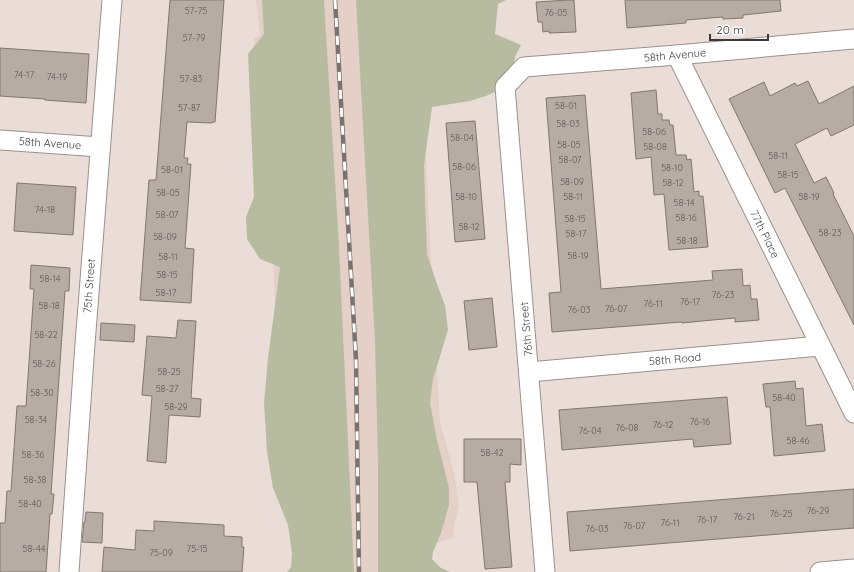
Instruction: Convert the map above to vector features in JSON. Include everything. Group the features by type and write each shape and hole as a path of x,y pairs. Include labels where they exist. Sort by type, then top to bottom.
{"street":[{"name":"75th Street","path":"69,572 112,0"},
{"name":"58th Avenue","path":"505,87 524,67 854,39"},
{"name":"77th Place","path":"677,55 854,413"},
{"name":"76th Street","path":"505,87 545,572"},
{"name":"58th Avenue","path":"0,140 100,147"},
{"name":"58th Road","path":"529,372 820,346"},
{"path":"820,572 854,569"}],"shaded area":[{"path":"256,0 453,0 423,104 440,422 454,473 459,504 452,538 427,546 427,572 309,572 278,373 270,188 257,183 254,38 260,36"}],"green space":[{"path":"262,0 324,0 339,246 354,572 287,572 291,567 292,553 288,525 273,488 267,452 264,403 268,358 280,267 260,259 247,239 246,217 254,197 248,54 264,34"},
{"path":"356,0 506,0 498,4 495,34 521,45 515,57 511,79 497,91 470,101 432,107 424,166 427,254 445,305 448,330 433,379 430,403 437,440 449,488 449,505 432,559 441,568 450,572 378,572 378,464 375,342"}],"building":[{"path":"170,0 224,0 215,122 187,122 184,158 188,158 187,164 191,164 185,248 194,249 191,303 140,300 149,180 156,180"},
{"path":"574,0 576,32 543,32 542,22 538,22 536,2"},
{"path":"625,0 780,0 781,11 743,15 743,18 723,19 723,17 686,20 686,23 627,28"},
{"path":"0,48 89,54 86,103 0,96"},
{"path":"808,81 819,104 854,86 854,125 831,136 827,128 795,144 814,183 826,177 854,236 854,325 785,188 775,193 729,99 764,82 770,96 795,83 797,86"},
{"path":"656,90 658,114 662,114 662,120 669,120 670,125 673,125 676,155 686,155 687,160 691,159 694,192 699,191 699,196 703,196 708,247 669,250 664,194 654,195 651,157 636,159 631,93"},
{"path":"585,95 601,289 713,280 712,271 742,269 743,286 750,285 751,299 757,299 759,320 735,322 735,318 552,332 549,293 561,292 546,98"},
{"path":"475,121 485,239 455,242 446,123"},
{"path":"17,183 76,187 73,235 14,231"},
{"path":"31,265 70,268 69,291 65,291 51,494 54,494 52,514 50,514 46,572 0,572 0,523 5,523 7,491 11,491 17,406 26,406 34,289 30,289"},
{"path":"492,298 497,347 469,350 464,301"},
{"path":"178,320 196,321 191,398 201,399 200,417 169,415 166,463 147,461 152,396 142,395 147,336 176,338"},
{"path":"101,323 135,325 134,342 100,340"},
{"path":"795,381 796,389 803,388 806,426 822,424 825,451 774,456 770,407 766,407 763,384"},
{"path":"727,397 731,444 694,447 693,439 562,450 559,410"},
{"path":"464,439 521,439 521,465 510,464 510,482 505,482 512,567 485,569 477,482 464,482"},
{"path":"854,489 854,528 570,551 567,512"},
{"path":"86,512 103,513 102,543 82,542"},
{"path":"154,521 224,525 224,536 242,537 242,547 244,547 242,572 102,572 104,547 135,550 136,530 154,531"}],"railway":[{"path":"335,0 356,360 359,572"}]}
